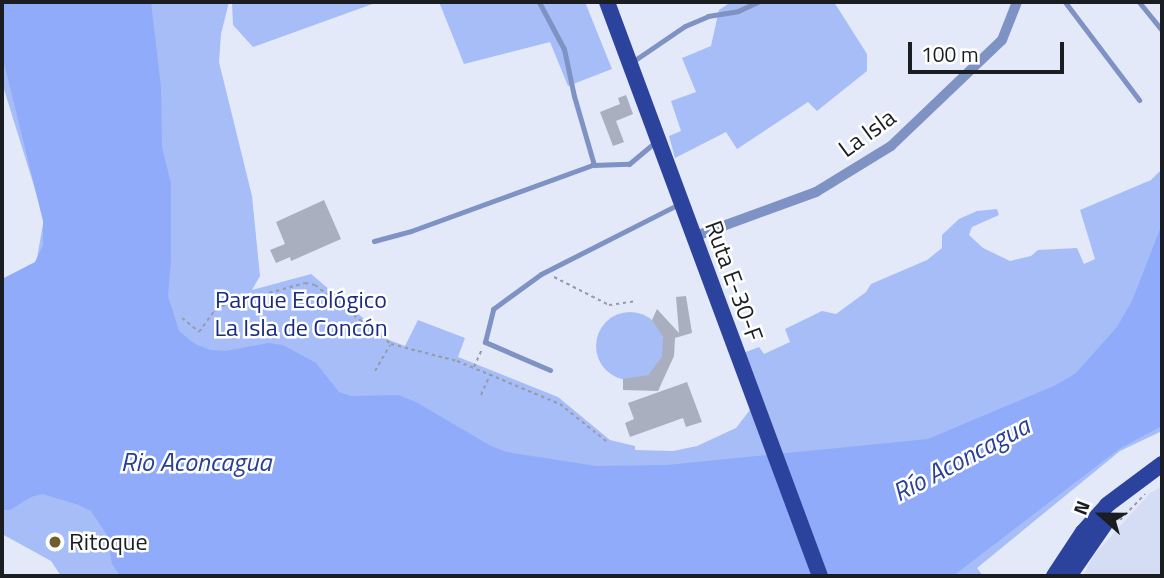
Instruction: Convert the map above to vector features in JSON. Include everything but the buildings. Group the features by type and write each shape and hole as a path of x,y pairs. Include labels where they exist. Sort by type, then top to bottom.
{"main road":[{"name":"Ruta E-30-F","path":"607,2 820,576"},
{"path":"1054,576 1072,548 1107,505 1162,464"},
{"path":"1069,576 1106,522 1162,472"}],"street":[{"name":"La Isla","path":"693,237 816,192 891,146 1002,40 1017,2"}],"lane":[{"path":"539,2 564,48 573,96 594,164"},
{"path":"630,64 685,26 708,16 738,11 757,2"},
{"path":"1065,2 1139,100"},
{"path":"1139,2 1162,30"},
{"path":"374,242 594,164 629,164 658,140"},
{"path":"550,370 485,342 493,309 544,272 681,203"}],"path":[{"path":"544,272 609,305 637,301"},
{"path":"182,318 199,332 214,311 305,283 315,285 391,344 474,367 561,404 606,441"},
{"path":"244,323 246,326 262,320 255,297"},
{"path":"474,367 485,342"},
{"path":"375,371 391,344"},
{"path":"481,395 491,374"}],"shaded area":[{"path":"1162,487 1162,576 1083,576 1094,555 1150,493"}],"green space":[{"name":"Rio Aconcagua","path":"2,2 229,2 221,34 219,62 252,196 260,276 252,290 311,274 389,340 405,346 418,320 465,338 458,357 558,397 610,440 635,446 635,450 673,451 697,446 736,428 760,397 743,353 759,347 764,354 790,342 785,329 822,311 836,314 866,292 871,284 927,260 942,248 942,235 959,219 977,211 997,209 999,215 972,227 969,235 983,248 1010,261 1031,256 1038,250 1077,248 1084,264 1095,259 1080,210 1151,180 1162,169 1162,431 1120,451 977,568 983,576 61,576 51,561 2,534 2,280 22,274 36,264 44,218 2,83"},
{"path":"232,2 378,2 253,47 233,25"},
{"path":"439,2 585,2 612,69 568,86 550,42 464,64"},
{"path":"731,2 834,2 867,54 867,71 817,111 808,102 737,149 726,132 675,158 669,136 681,131 671,101 696,92 682,58 711,46 719,10"},
{"path":"630,312 643,315 654,322 661,333 664,346 661,359 654,370 643,377 630,380 617,377 606,370 599,359 596,346 599,333 606,322 617,315"}],"water":[{"name":"Rio Aconcagua","path":"2,2 151,2 161,88 162,147 171,183 168,296 179,331 195,344 211,350 226,351 268,343 283,345 316,363 339,392 351,396 398,395 416,402 491,446 507,452 596,466 667,465 928,439 1056,385 1076,373 1117,327 1132,301 1162,224 1162,426 1119,449 953,576 120,576 112,564 107,535 91,511 42,494 31,497 10,510 2,510 2,279 35,262 43,245 43,221 2,55"}],"place":[{"name":"Ritoque","path":"55,542"}],"park label":[{"name":"Parque Ecológico La Isla de Concón","path":"301,314"}],"water label":[{"name":"Río Aconcagua","path":"961,459"}]}
